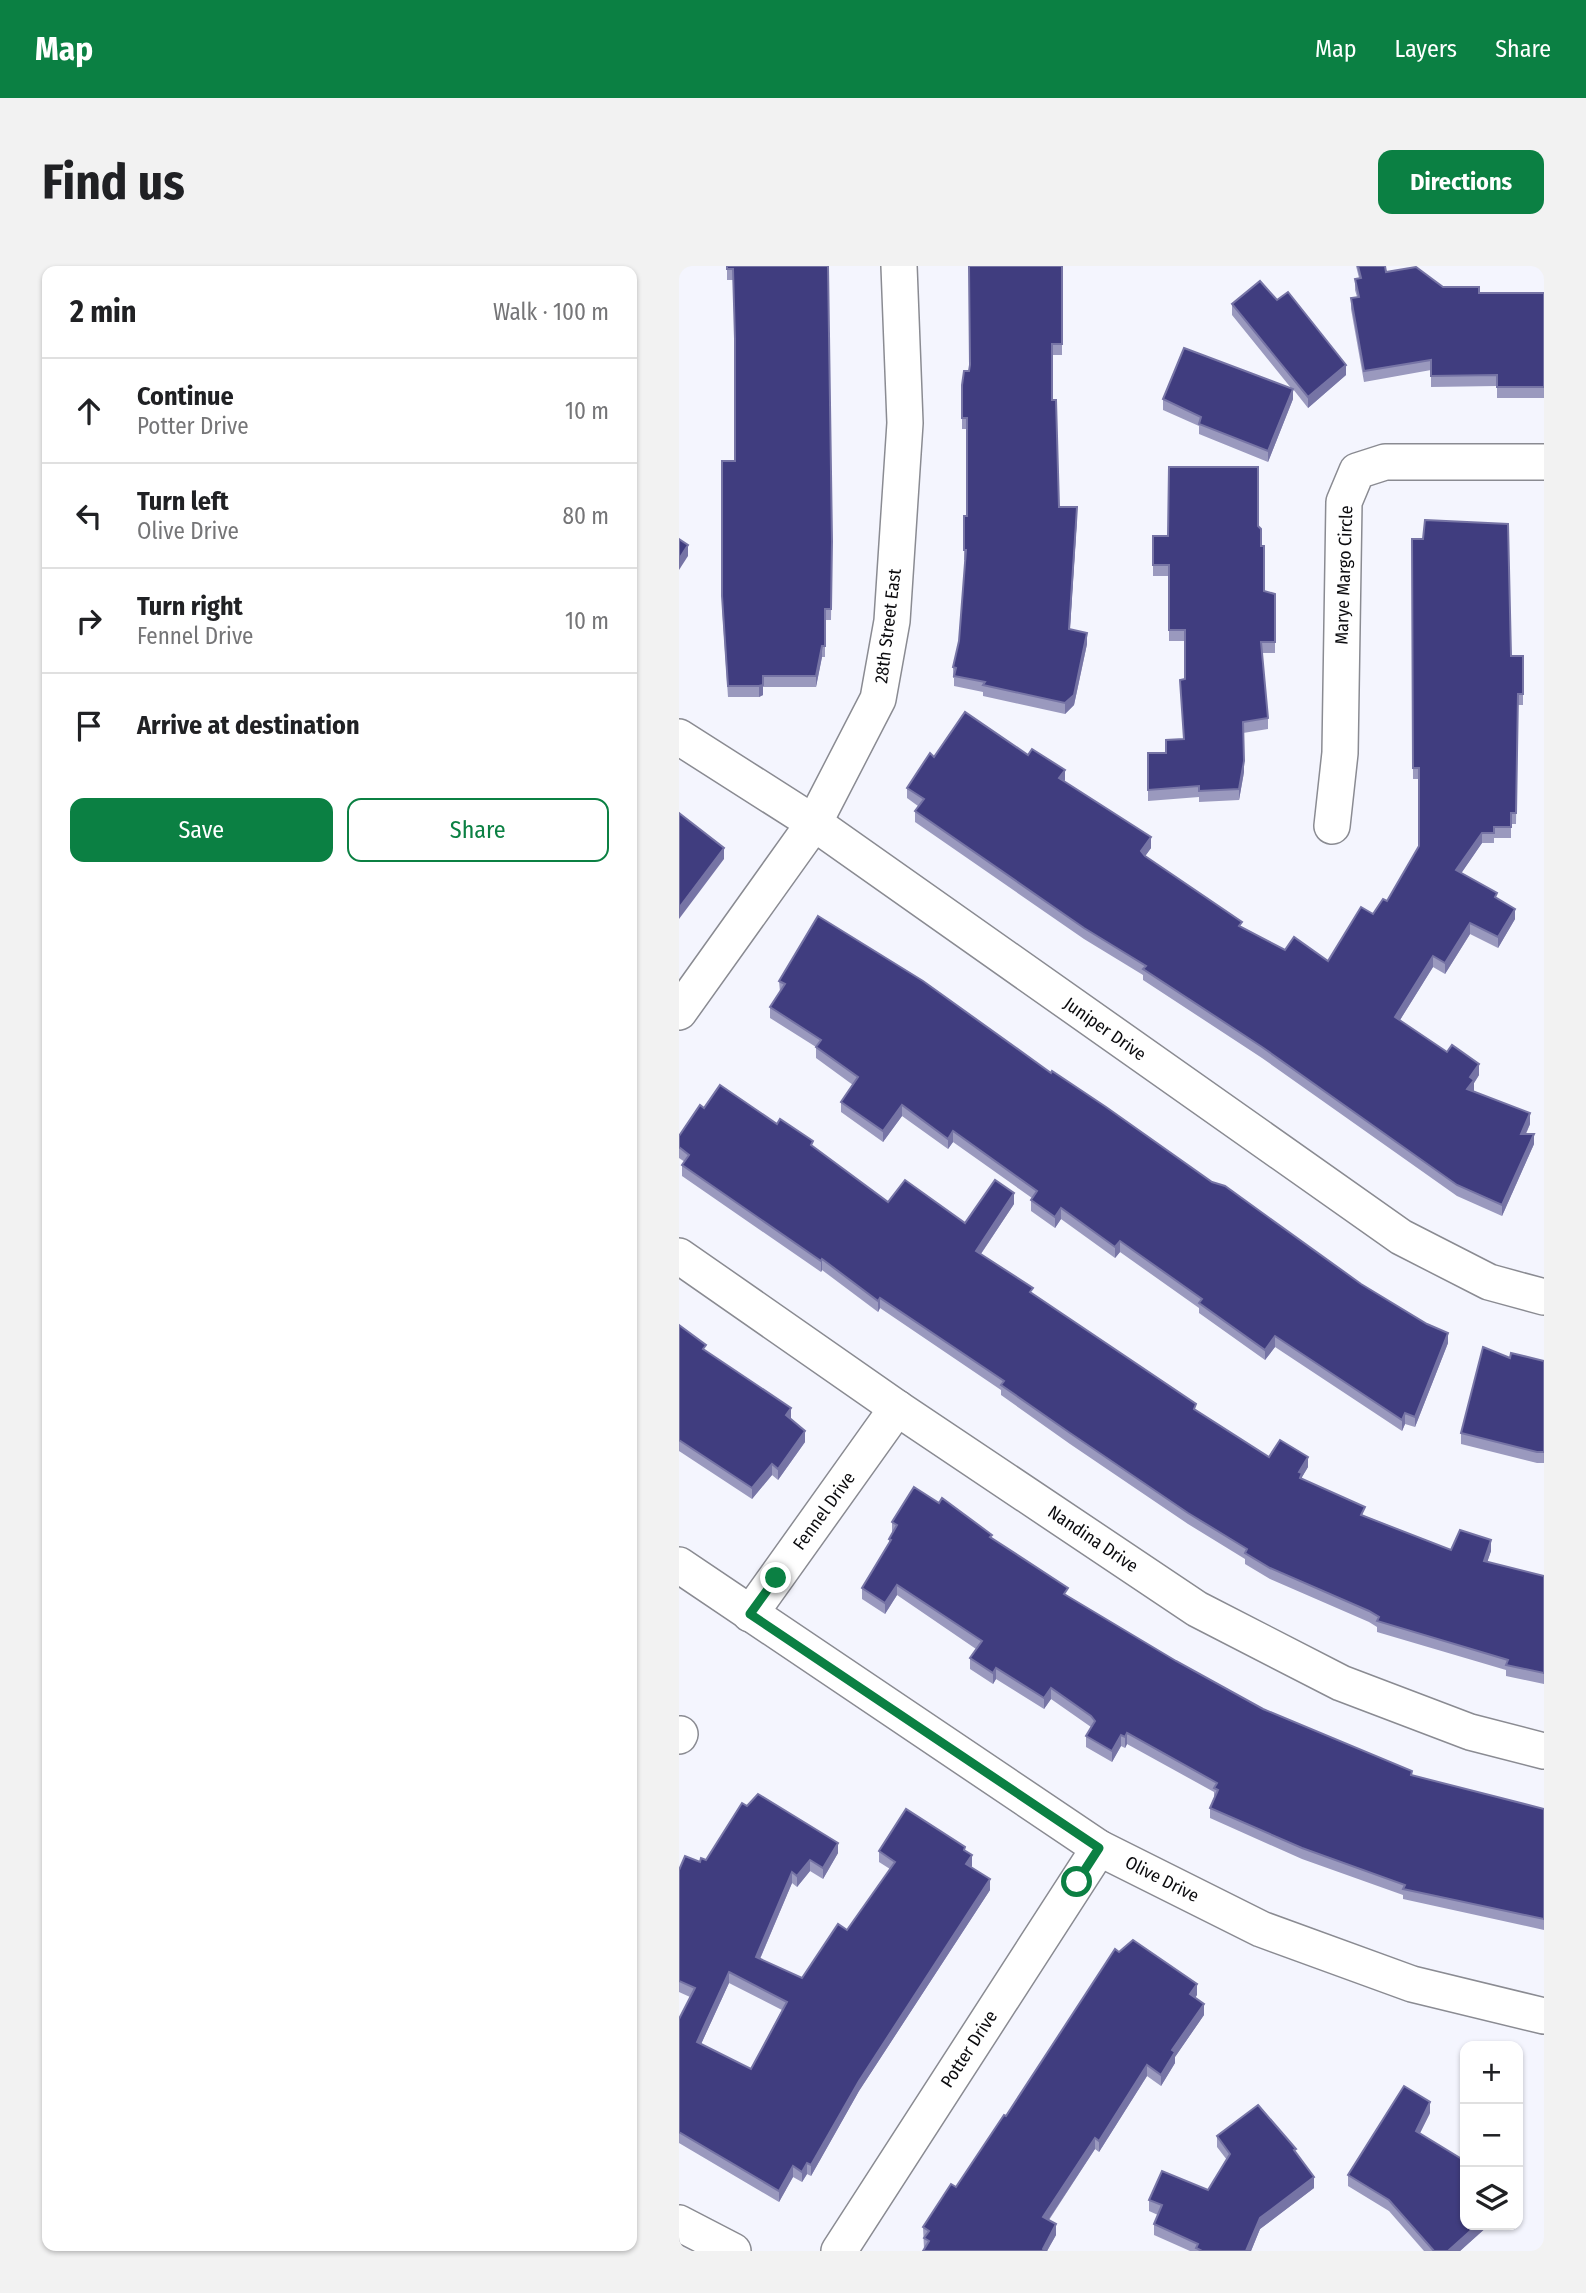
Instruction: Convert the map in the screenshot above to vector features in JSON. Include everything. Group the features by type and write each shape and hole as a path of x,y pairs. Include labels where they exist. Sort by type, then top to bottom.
{"street":[{"name":"28th Street East","path":"679,1012 814,823 878,699 892,621 905,423 899,266"},
{"name":"Marye Margo Circle","path":"1332,826 1340,753 1344,502 1357,471 1385,462 1544,462"},
{"name":"Juniper Drive","path":"679,737 814,823 1401,1237 1489,1282 1544,1297"},
{"name":"Nandina Drive","path":"679,1256 897,1408 1197,1609 1341,1683 1471,1732 1544,1751"},
{"name":"Fennel Drive","path":"750,1614 897,1408"},
{"name":"Olive Drive","path":"679,1565 1099,1848 1261,1929 1412,1984 1544,2017"},
{"name":"Potter Drive","path":"839,2251 1099,1848"},
{"path":"679,2223 733,2251"}],"building":[{"path":"727,266 828,266 832,541 831,609 825,609 825,646 822,646 816,676 763,676 763,685 759,686 728,686 722,596 722,461 735,461 735,339 733,269 727,269"},
{"path":"969,266 1062,266 1062,344 1052,344 1052,400 1056,400 1059,507 1077,507 1069,629 1087,633 1074,695 1065,703 954,676 966,550 964,516 967,516 967,418 962,418 962,385 964,371 969,371 970,365"},
{"path":"1358,266 1385,266 1386,272 1416,267 1443,287 1479,287 1479,293 1544,293 1544,387 1497,387 1497,375 1431,376 1431,360 1364,371 1351,298 1359,297 1355,279 1361,278"},
{"path":"1260,281 1277,300 1288,292 1346,365 1308,397 1232,304"},
{"path":"1184,348 1293,389 1268,451 1199,424 1201,417 1163,399"},
{"path":"1169,467 1258,467 1258,526 1261,529 1261,546 1264,546 1264,591 1275,594 1275,642 1261,642 1268,718 1243,722 1244,761 1239,789 1199,791 1199,786 1148,790 1148,753 1166,753 1166,740 1184,739 1180,680 1185,679 1185,630 1169,630 1169,565 1153,565 1153,536 1168,536"},
{"path":"1425,520 1508,524 1511,656 1523,656 1523,694 1518,694 1516,813 1511,813 1511,827 1494,827 1494,833 1482,833 1456,870 1497,893 1495,897 1515,909 1498,937 1470,923 1445,963 1433,956 1395,1017 1447,1052 1452,1045 1479,1064 1470,1077 1474,1080 1467,1089 1530,1113 1521,1134 1534,1134 1502,1205 1457,1185 1262,1047 1143,969 1146,966 1084,928 915,811 924,799 907,788 930,753 934,757 965,712 1028,755 1032,749 1065,770 1059,778 1151,837 1141,851 1145,856 1242,922 1239,926 1285,950 1294,937 1328,961 1361,907 1373,914 1383,899 1387,901 1419,846 1419,768 1413,768 1412,539 1423,539"},
{"path":"679,539 688,545 679,559"},
{"path":"679,813 724,848 679,908"},
{"path":"818,916 923,981 1051,1073 1052,1071 1106,1107 1212,1182 1225,1186 1361,1284 1427,1324 1448,1333 1415,1417 1405,1413 1402,1420 1275,1336 1265,1350 1199,1303 1202,1299 1120,1241 1115,1247 1061,1208 1055,1217 1031,1200 1037,1191 953,1131 948,1139 902,1105 883,1131 841,1102 858,1077 816,1047 821,1040 770,1007 785,984 779,981"},
{"path":"720,1085 777,1124 780,1119 813,1141 811,1145 888,1202 905,1180 965,1223 995,1180 1014,1193 976,1251 1033,1288 1030,1292 1196,1404 1194,1409 1269,1457 1280,1440 1308,1457 1299,1472 1302,1473 1300,1478 1365,1507 1361,1515 1451,1550 1460,1530 1491,1540 1484,1561 1544,1576 1544,1673 1506,1665 1508,1660 1377,1621 1379,1617 1369,1611 1270,1568 1245,1553 1247,1549 1188,1513 1001,1385 1004,1381 880,1298 878,1301 822,1259 821,1261 682,1165 689,1155 679,1147 679,1136 700,1105 704,1108"},
{"path":"679,1325 706,1345 703,1349 791,1408 786,1415 805,1431 778,1469 772,1464 752,1488 679,1440"},
{"path":"1483,1347 1510,1358 1511,1353 1544,1361 1544,1452 1461,1433"},
{"path":"914,1487 939,1503 942,1498 992,1535 990,1537 1068,1588 1064,1594 1263,1709 1412,1771 1411,1775 1544,1809 1544,1919 1403,1889 1405,1885 1302,1848 1210,1808 1218,1790 1214,1788 1217,1783 1127,1733 1125,1737 1121,1735 1112,1751 1086,1736 1095,1721 1091,1716 1051,1688 1044,1698 996,1668 993,1673 970,1658 982,1641 897,1585 885,1603 862,1588 891,1540 889,1539 897,1525 892,1522"},
{"path":"758,1794 838,1843 823,1868 810,1860 797,1876 792,1872 756,1957 802,1978 838,1924 847,1930 895,1862 879,1851 906,1809 965,1847 964,1850 972,1855 966,1864 990,1879 859,2081 811,2165 807,2163 802,2172 793,2166 779,2191 679,2132 679,2019 695,1988 679,1981 679,1870 685,1856 700,1862 701,1858 706,1860 742,1803 747,1806","holes":["729,1972 787,2002 751,2069 697,2042"]},
{"path":"1133,1940 1197,1984 1190,1994 1204,2004 1172,2050 1175,2052 1161,2075 1147,2065 1099,2141 1095,2138 1043,2217 1056,2224 1043,2249 1046,2251 923,2251 929,2241 924,2238 929,2231 923,2227 951,2184 956,2187 1004,2115 1006,2116 1115,1949 1119,1952"},
{"path":"1404,2086 1430,2102 1416,2131 1460,2158 1460,2230 1471,2230 1448,2251 1434,2251 1389,2200 1348,2175"},
{"path":"1258,2105 1296,2149 1294,2150 1314,2177 1260,2218 1246,2251 1202,2251 1196,2248 1198,2244 1154,2224 1162,2205 1149,2200 1162,2171 1208,2190 1230,2154 1217,2136"}],"route":[{"path":"776,1578 750,1614 1099,1848 1077,1882"}]}
